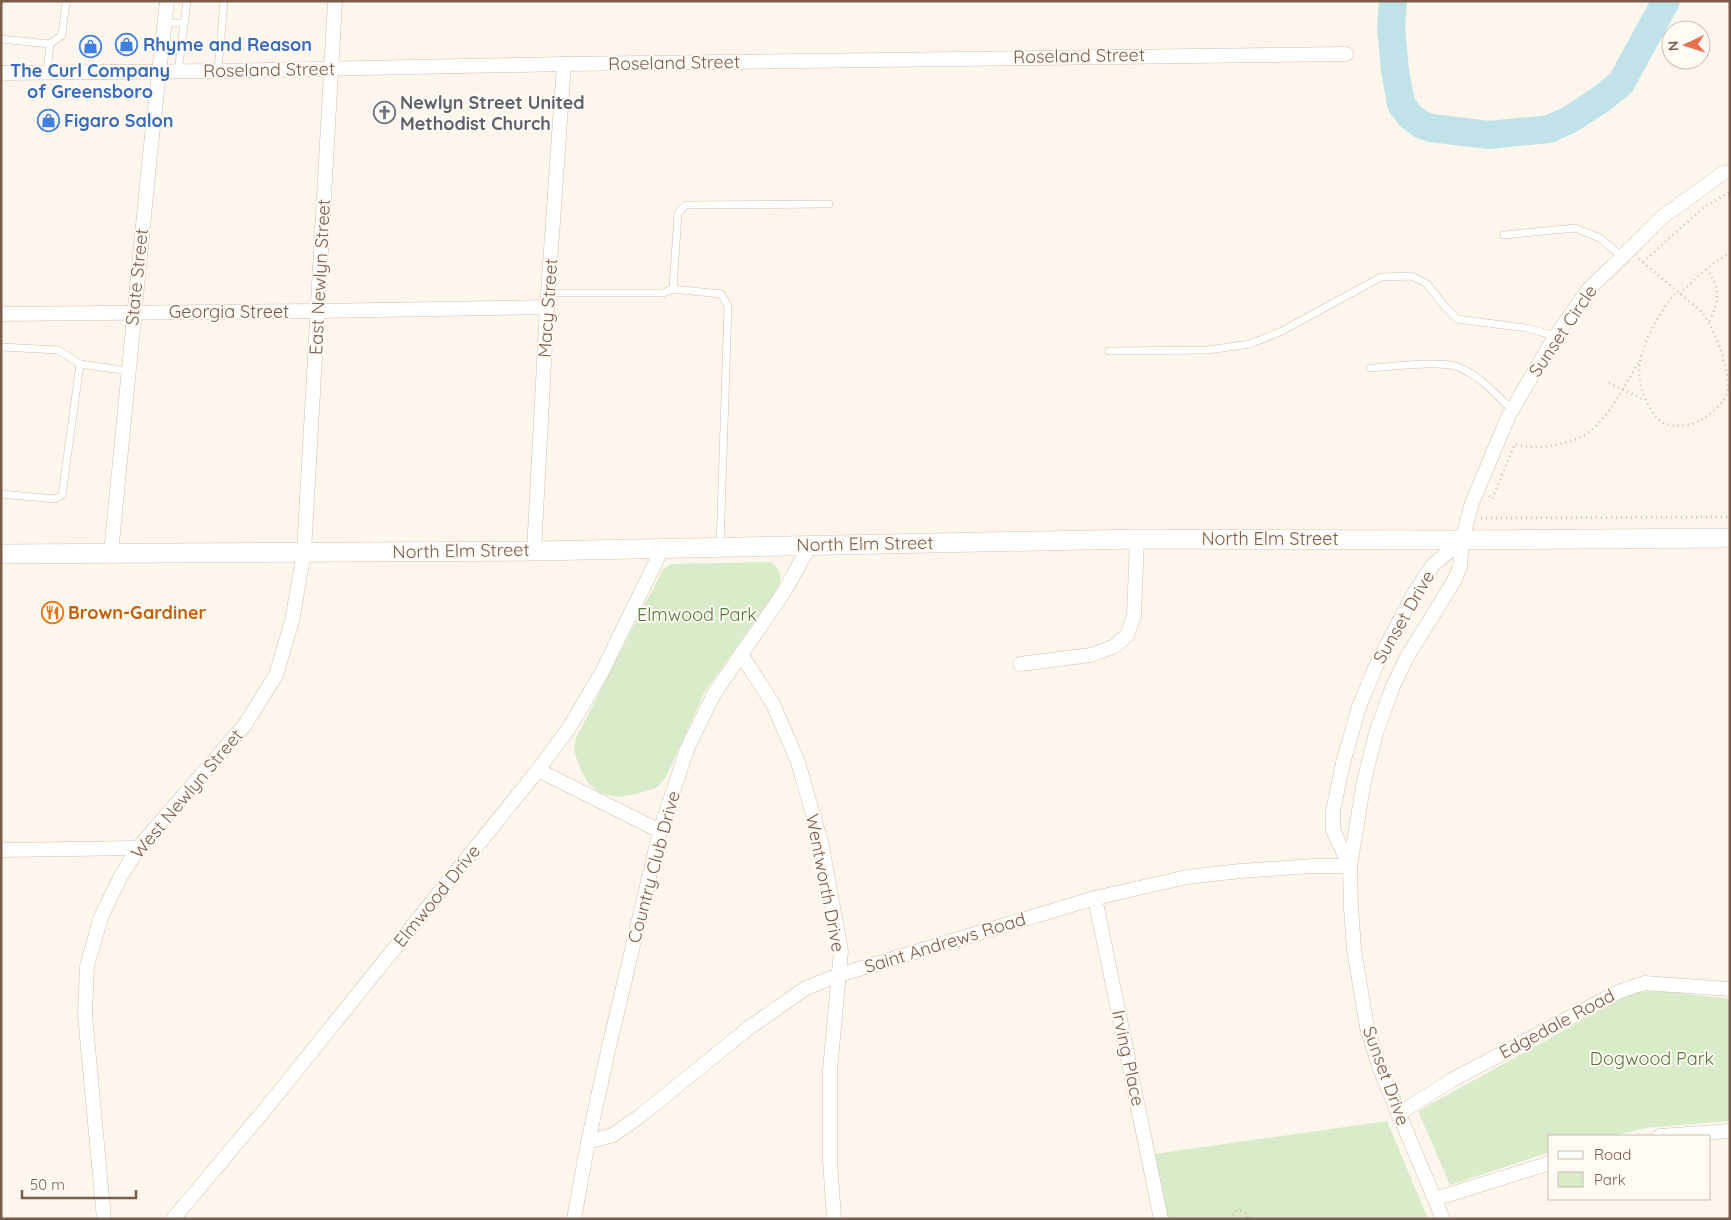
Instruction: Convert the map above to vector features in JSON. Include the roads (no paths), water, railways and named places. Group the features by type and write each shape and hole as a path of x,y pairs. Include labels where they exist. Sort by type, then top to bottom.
{"main road":[{"name":"North Elm Street","path":"3,552 534,551 1137,539 1462,540 1730,538"}],"street":[{"name":"State Street","path":"110,553 167,1"},
{"name":"East Newlyn Street","path":"304,552 335,1"},
{"name":"Roseland Street","path":"1,73 331,70 564,64 1346,54"},
{"name":"Macy Street","path":"534,551 564,64"},
{"name":"Sunset Circle","path":"1462,540 1474,497 1512,410 1557,336 1588,290 1661,218 1723,173 1730,172"},
{"name":"Georgia Street","path":"1,314 318,311 548,300"},
{"path":"1020,664 1091,656 1115,646 1127,635 1134,616 1137,539"},
{"name":"Sunset Drive","path":"1350,866 1332,830 1333,811 1343,763 1359,707 1375,668 1413,595 1433,565 1462,540"},
{"name":"Sunset Drive","path":"1443,1219 1380,1069 1367,1027 1354,949 1350,866 1364,781 1376,733 1393,686 1407,656 1454,581 1460,567 1462,540"},
{"name":"Country Club Drive","path":"574,1219 588,1142 660,831 687,749 714,694 784,592 810,545"},
{"name":"Elmwood Drive","path":"173,1219 266,1107 538,770 569,728 602,672 663,547"},
{"name":"West Newlyn Street","path":"104,1219 85,1015 88,966 101,917 121,876 138,848 244,726 276,675 292,621 304,552"},
{"name":"Wentworth Drive","path":"741,654 773,704 798,762 822,846 841,951 830,1070 830,1160 834,1219"},
{"path":"538,770 660,831"},
{"path":"1,850 138,848"},
{"name":"Saint Andrews Road","path":"588,1142 614,1135 750,1027 806,988 840,975 1095,898 1187,877 1312,866 1350,866"},
{"name":"Irving Place","path":"1095,898 1161,1219"},
{"name":"Edgedale Road","path":"1398,1114 1452,1080 1618,992 1644,983 1730,989"},
{"path":"1674,1135 1730,1131"},
{"path":"1435,1199 1548,1164"}],"lane":[{"path":"1,39 50,44 62,36 66,1"},
{"path":"178,72 187,1"},
{"path":"218,71 224,1"},
{"path":"165,23 184,24"},
{"path":"47,72 50,44"},
{"path":"673,289 678,213 686,205 829,204"},
{"path":"1504,235 1575,228 1600,238 1625,253"},
{"path":"1110,351 1208,350 1250,344 1282,332 1381,277 1404,276 1412,276 1426,284 1457,319 1526,328 1557,336"},
{"path":"548,300 664,293 673,289 721,294 728,306 720,546"},
{"path":"1,347 58,350 80,364 128,371"},
{"path":"1370,368 1444,363 1457,366 1472,373 1512,410"},
{"path":"1,494 55,500 62,495 80,364"}],"waterway":[{"path":"1393,1 1391,27 1395,70 1401,104 1410,116 1422,125 1431,128 1489,135 1549,129 1569,120 1600,100 1621,83 1666,1"}],"place":[{"name":"Rhyme and Reason","path":"127,45"},
{"name":"The Curl Company of Greensboro","path":"90,46"},
{"name":"Newlyn Street United Methodist Church","path":"384,113"},
{"name":"Figaro Salon","path":"48,121"},
{"name":"Brown-Gardiner","path":"52,613"}],"park label":[{"name":"Elmwood Park","path":"697,615"},
{"name":"Dogwood Park","path":"1652,1059"}]}
